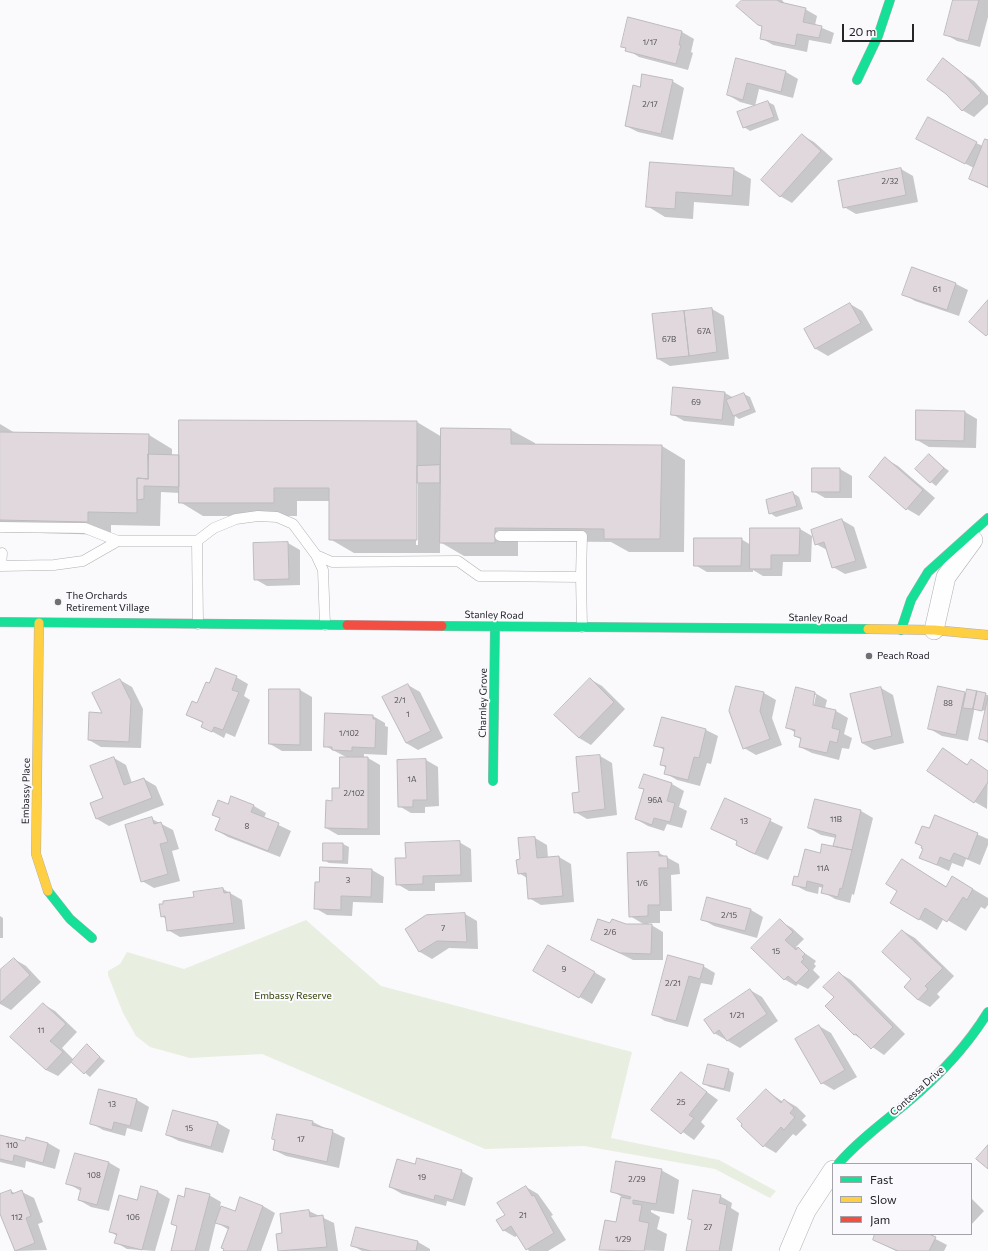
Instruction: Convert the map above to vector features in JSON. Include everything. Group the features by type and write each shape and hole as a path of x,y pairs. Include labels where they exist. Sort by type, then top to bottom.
{"street":[{"path":"857,80 878,36 890,0"},
{"path":"901,630 911,600 928,572 988,519"},
{"path":"934,630 946,577 988,519"},
{"name":"Stanley Road","path":"0,622 494,625 934,630 988,635"},
{"name":"Embassy Place","path":"39,623 36,854 47,890 70,920 92,938"},
{"name":"Charnley Grove","path":"493,781 494,625"},
{"name":"Contessa Drive","path":"839,1163 864,1137 939,1073 961,1049 988,1012"},
{"path":"789,1251 806,1211 832,1172"}],"lane":[{"path":"0,527 85,528 118,540 197,541 214,528 236,519 258,516 277,518 293,524 316,555 323,570 325,625"},
{"path":"500,536 582,536 582,627"},
{"path":"2,553 1,566 54,565 83,561 118,540"},
{"path":"197,541 198,624"},
{"path":"316,555 332,562 458,561 479,576 581,577"}],"green space":[{"name":"Embassy Reserve","path":"306,920 381,986 632,1052 611,1138 719,1160 776,1191 770,1198 715,1169 584,1146 485,1149 262,1054 190,1058 150,1047 136,1036 123,1013 108,975 108,971 120,964 127,952 184,969"}],"building":[{"path":"742,0 777,0 806,8 803,22 822,26 819,38 797,34 795,46 760,39 762,26 758,25 736,6"},
{"path":"953,0 979,0 968,41 944,35"},
{"path":"628,17 682,31 679,45 681,45 676,64 625,51 626,48 621,47"},
{"path":"736,58 786,71 781,92 747,83 743,100 727,95"},
{"path":"943,58 962,73 981,93 962,111 946,94 927,80"},
{"path":"642,74 673,80 661,134 625,126 633,85 640,87"},
{"path":"768,101 774,117 743,128 737,112"},
{"path":"928,117 977,142 965,164 916,139"},
{"path":"802,134 821,151 780,197 761,180"},
{"path":"985,139 988,140 988,187 969,179"},
{"path":"650,162 734,168 732,196 676,192 675,209 646,207"},
{"path":"901,168 906,195 843,208 838,181"},
{"path":"912,267 956,283 947,310 902,295"},
{"path":"988,300 988,334 986,336 969,322"},
{"path":"850,303 861,323 815,349 804,329"},
{"path":"712,308 717,352 689,356 684,311"},
{"path":"684,311 689,356 657,359 652,314"},
{"path":"673,387 725,392 722,420 671,415"},
{"path":"744,393 751,409 733,416 726,400"},
{"path":"916,410 965,411 964,441 916,440"},
{"path":"179,420 417,421 417,540 329,540 329,488 274,488 274,503 179,503"},
{"path":"441,428 511,429 511,444 662,445 660,539 604,539 604,529 495,528 495,543 440,543"},
{"path":"0,432 149,434 148,479 137,478 137,513 88,512 88,522 0,520"},
{"path":"148,454 179,455 179,487 144,486 144,499 137,500 137,478 148,479"},
{"path":"929,454 944,468 930,483 915,469"},
{"path":"885,457 923,490 906,510 869,477"},
{"path":"440,465 440,483 417,483 417,466"},
{"path":"812,468 840,468 840,492 812,492"},
{"path":"793,492 797,506 769,514 766,500"},
{"path":"842,519 856,561 832,568 824,542 815,545 811,530"},
{"path":"750,528 800,528 799,555 771,555 771,569 750,569"},
{"path":"694,538 742,538 741,566 694,566"},
{"path":"288,542 289,579 254,580 253,543"},
{"path":"216,668 237,676 232,690 239,692 223,730 214,727 212,732 201,727 203,722 186,715 192,701 197,703 206,682 209,683"},
{"path":"590,678 614,702 579,738 554,715"},
{"path":"120,679 131,701 129,742 88,740 89,712 102,713 92,693"},
{"path":"408,684 431,731 406,743 382,697"},
{"path":"736,686 764,692 760,711 770,739 743,749 729,711"},
{"path":"938,686 965,692 956,735 928,729"},
{"path":"796,687 815,692 813,705 836,710 832,728 840,730 837,743 830,741 827,753 799,747 801,738 794,736 795,730 786,728"},
{"path":"881,687 892,736 862,743 850,694"},
{"path":"269,689 300,689 300,745 269,744"},
{"path":"967,689 977,691 973,709 963,708"},
{"path":"977,691 986,693 982,711 973,709"},
{"path":"988,697 988,741 979,739"},
{"path":"325,713 373,715 373,719 376,719 375,748 352,747 352,751 332,750 332,747 324,747"},
{"path":"662,717 706,729 699,758 694,757 688,780 664,774 666,766 660,765 664,748 654,746"},
{"path":"943,748 967,765 971,759 988,771 988,782 974,803 927,771"},
{"path":"600,755 605,809 574,813 572,793 579,792 576,757"},
{"path":"114,757 124,785 144,778 152,798 96,819 90,803 103,798 90,766"},
{"path":"340,757 368,757 368,829 325,828 326,800 332,801 332,788 339,788"},
{"path":"426,759 427,800 413,800 413,807 398,807 397,760"},
{"path":"644,774 672,783 667,801 675,803 670,822 654,818 652,825 635,819 644,789 639,788"},
{"path":"231,796 254,805 251,812 279,823 268,851 215,830 220,818 212,815 218,800 228,804"},
{"path":"725,798 771,819 755,854 736,845 737,841 711,829"},
{"path":"815,799 861,810 852,850 833,846 836,835 808,828"},
{"path":"935,815 978,833 968,859 954,853 950,861 940,857 937,865 919,858 923,849 921,848 922,846 915,843 922,826 929,828"},
{"path":"152,817 154,824 161,822 168,842 160,844 168,874 141,882 125,825"},
{"path":"535,837 537,858 559,856 563,896 528,899 526,873 518,874 516,860 520,859 518,838"},
{"path":"460,841 461,875 423,876 423,884 396,885 395,858 406,858 405,843"},
{"path":"323,843 343,843 343,861 323,861"},
{"path":"822,844 852,850 842,889 840,888 838,897 821,893 823,885 807,881 806,888 792,885 794,876 798,877 805,849 820,853"},
{"path":"659,852 659,856 667,856 668,868 659,868 660,905 648,905 648,916 629,917 627,853"},
{"path":"902,859 946,887 952,876 973,889 967,900 963,897 947,922 925,908 919,920 890,903 897,891 886,884"},
{"path":"320,867 372,869 371,897 341,896 341,910 314,909 315,882 319,882"},
{"path":"223,888 224,893 230,892 234,923 167,931 165,916 161,917 159,904 163,904 163,901 194,897 193,892"},
{"path":"707,897 751,909 745,931 701,920"},
{"path":"465,913 467,942 437,941 419,952 405,929 426,915"},
{"path":"598,919 610,923 612,919 626,924 652,924 651,954 620,953 591,940"},
{"path":"780,919 793,932 785,940 796,950 798,947 805,954 802,957 804,959 801,962 809,970 796,983 788,976 784,980 751,948"},
{"path":"902,930 943,968 925,986 928,989 918,1000 904,987 911,979 882,952"},
{"path":"548,945 595,972 579,998 533,971"},
{"path":"668,955 704,965 700,979 689,976 676,1021 652,1015"},
{"path":"14,958 30,975 0,1003 0,970"},
{"path":"839,972 893,1027 871,1049 856,1034 854,1035 825,1006 834,997 823,987"},
{"path":"750,989 767,1014 727,1041 719,1030 714,1034 704,1020"},
{"path":"43,1003 66,1024 50,1041 63,1052 46,1070 10,1037"},
{"path":"819,1025 845,1070 821,1084 795,1039"},
{"path":"87,1044 100,1057 84,1074 71,1062"},
{"path":"708,1064 729,1069 724,1089 703,1084"},
{"path":"681,1072 707,1092 689,1115 694,1118 681,1134 651,1110"},
{"path":"99,1089 137,1099 130,1126 114,1122 112,1130 90,1124"},
{"path":"766,1089 781,1103 784,1099 794,1108 790,1113 795,1117 784,1130 781,1127 763,1147 741,1126 742,1124 737,1119"},
{"path":"173,1110 218,1122 211,1147 166,1135"},
{"path":"277,1114 313,1121 312,1125 333,1130 327,1162 273,1150 275,1140 272,1139"},
{"path":"0,1135 25,1141 26,1137 48,1143 43,1163 14,1155 13,1162 0,1159"},
{"path":"988,1145 988,1169 976,1159"},
{"path":"75,1153 109,1162 97,1205 78,1200 81,1188 66,1184"},
{"path":"417,1158 462,1170 453,1200 435,1195 434,1200 389,1187 397,1159 415,1164"},
{"path":"616,1161 662,1169 656,1204 633,1200 633,1204 642,1205 639,1221 649,1223 644,1251 599,1250 605,1220 616,1222 621,1197 630,1199 631,1197 611,1192"},
{"path":"141,1186 158,1191 142,1250 114,1243 117,1234 109,1232 119,1195 137,1200"},
{"path":"526,1186 532,1196 534,1195 554,1233 526,1250 511,1226 503,1231 496,1220 505,1215 497,1203"},
{"path":"186,1188 210,1194 195,1251 171,1251 177,1226 171,1224 178,1195 184,1197"},
{"path":"11,1190 12,1194 22,1190 31,1216 26,1218 35,1243 15,1251 0,1214 0,1194"},
{"path":"693,1190 721,1195 719,1203 727,1205 719,1251 686,1251 692,1220 688,1219"},
{"path":"240,1197 263,1206 247,1251 223,1251 224,1249 221,1248 229,1227 215,1223 221,1206 235,1211"},
{"path":"309,1210 310,1217 323,1215 327,1247 278,1251 276,1234 282,1233 280,1214"},
{"path":"356,1227 418,1241 416,1251 371,1251 351,1246"},
{"path":"875,1235 931,1235 936,1237 929,1251 898,1251 873,1240"}],"traffic: fast":[{"path":"857,80 878,36 890,0"},
{"path":"901,630 911,600 928,572 988,518"},
{"path":"0,622 347,625"},
{"path":"493,781 495,625"},
{"path":"442,626 868,629"},
{"path":"48,891 70,919 92,938"},
{"path":"839,1163 863,1139 920,1091 942,1070 971,1037 988,1012"}],"traffic: slow":[{"path":"39,623 36,854 48,891"},
{"path":"868,629 934,630 988,635"}],"traffic: jam":[{"path":"347,625 442,626"}],"place":[{"name":"The Orchards Retirement Village","path":"58,602"},
{"name":"Peach Road","path":"869,656"}]}
